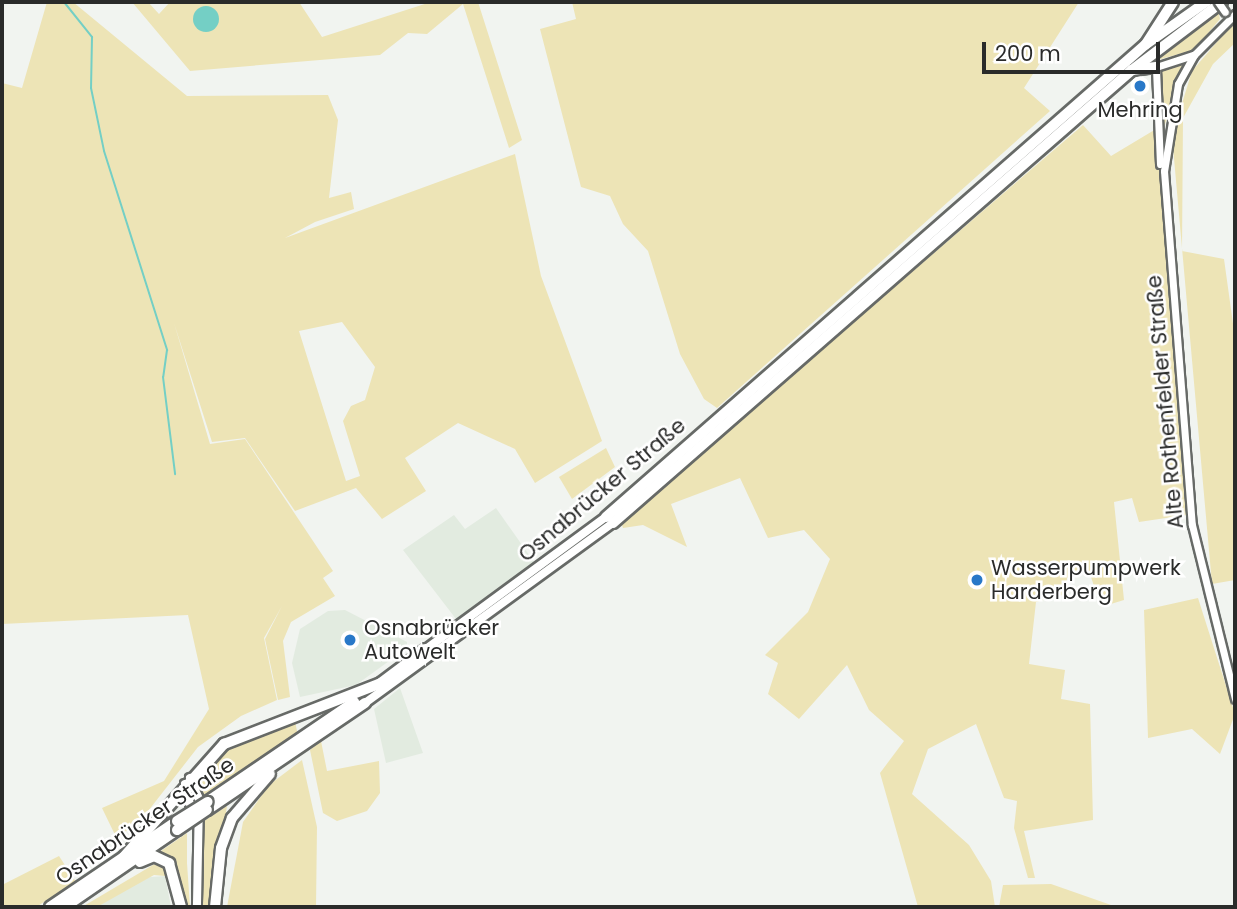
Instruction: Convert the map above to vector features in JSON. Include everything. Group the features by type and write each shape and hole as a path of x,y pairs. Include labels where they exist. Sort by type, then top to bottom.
{"highway":[{"path":"1145,45 1173,2"},
{"path":"1049,137 1145,45 1206,2"},
{"path":"1049,137 1132,70 1226,10"},
{"path":"1132,70 1156,67"},
{"name":"Osnabrücker Straße","path":"610,520 1049,137"},
{"name":"Osnabrücker Straße","path":"207,806 426,649"},
{"path":"120,861 187,781 243,733 334,706 381,683"},
{"name":"Osnabrücker Straße","path":"50,907 285,759 365,703"},
{"path":"215,907 220,848 232,818 285,759"},
{"name":"Osnabrücker Straße","path":"65,907 118,872 177,825"},
{"path":"118,872 163,858 174,870 181,907"}],"main road":[{"name":"Osnabrücker Straße","path":"426,649 610,520"},
{"name":"Osnabrücker Straße","path":"365,703 610,520"},
{"path":"187,781 199,799 196,907"}],"street":[{"path":"1164,171 1170,107 1194,55 1226,10"},
{"path":"1164,171 1156,67 1194,55"},
{"name":"Alte Rothenfelder Straße","path":"1164,171 1192,526 1235,699"}],"shaded area":[{"path":"47,2 73,2 187,96 328,95 338,120 329,198 351,192 354,209 315,222 285,238 515,154 541,276 602,441 535,483 515,449 458,423 405,458 426,491 382,519 356,488 295,511 245,438 212,442 174,323 210,444 245,439 333,571 323,578 335,596 291,622 283,641 290,697 278,700 265,639 282,606 264,638 277,700 241,716 198,747 145,815 117,839 102,808 164,781 209,709 188,615 2,624 2,83 22,88","holes":["342,322 375,367 365,400 351,406 343,421 360,476 346,481 299,331"]},
{"path":"132,2 148,2 159,14 170,2 299,2 322,37 431,2 478,2 522,140 509,148 463,4 427,34 408,33 380,55 190,71"},
{"path":"572,2 1079,2 1024,88 1050,111 717,408 704,399 680,354 648,251 623,224 610,196 581,187 540,29 576,19"},
{"path":"1218,10 1220,19 1194,50 1150,62"},
{"path":"1235,21 1235,43 1213,64 1183,118 1182,248 1172,136 1192,71"},
{"path":"1167,61 1186,61 1162,133 1160,70"},
{"path":"1083,125 1111,156 1156,129 1186,515 1139,522 1132,498 1114,502 1124,600 1101,607 1089,571 1067,578 1066,594 1036,602 1029,664 1065,670 1061,699 1090,704 1093,820 1024,831 1035,878 1028,878 1014,828 1017,801 1004,798 976,724 928,749 912,794 969,845 991,881 995,907 918,907 880,773 904,741 869,710 847,665 799,719 768,694 778,663 765,655 808,612 830,559 804,530 768,538 740,478 671,504 687,547 643,525 623,528 621,522"},
{"path":"1182,251 1224,259 1235,338 1235,580 1212,584"},
{"path":"606,448 615,467 572,499 559,477"},
{"path":"496,508 534,562 456,619 403,550 454,515 465,529"},
{"path":"1198,598 1235,714 1220,754 1192,729 1148,738 1144,610"},
{"path":"345,610 407,642 407,648 356,685 300,697 292,663 300,629 328,611"},
{"path":"400,688 423,753 386,763 374,709"},
{"path":"295,721 298,736 205,797 195,777 208,763 245,738"},
{"path":"321,741 327,771 379,761 380,793 367,811 337,821 323,813 310,750"},
{"path":"302,760 317,827 316,907 227,907 243,822 269,785"},
{"path":"227,806 212,907 202,907 201,823"},
{"path":"187,833 190,907 184,907 174,864 158,853"},
{"path":"59,856 76,882 36,907 2,907 2,885"},
{"path":"158,862 166,868 176,907 165,876 154,875 97,907 82,907"},
{"path":"165,876 171,907 97,907 138,878"},
{"path":"1051,884 1116,907 999,907 1003,885"}],"water":[{"path":"206,6 215,10 219,19 215,28 206,32 197,28 193,19 197,10"}],"waterway":[{"path":"64,2 92,37 91,88 104,151 167,350 163,377 175,474"}],"place":[{"name":"Mehring","path":"1140,86"},
{"name":"Wasserpumpwerk Harderberg","path":"977,580"},
{"name":"Osnabrücker Autowelt","path":"350,640"}]}
